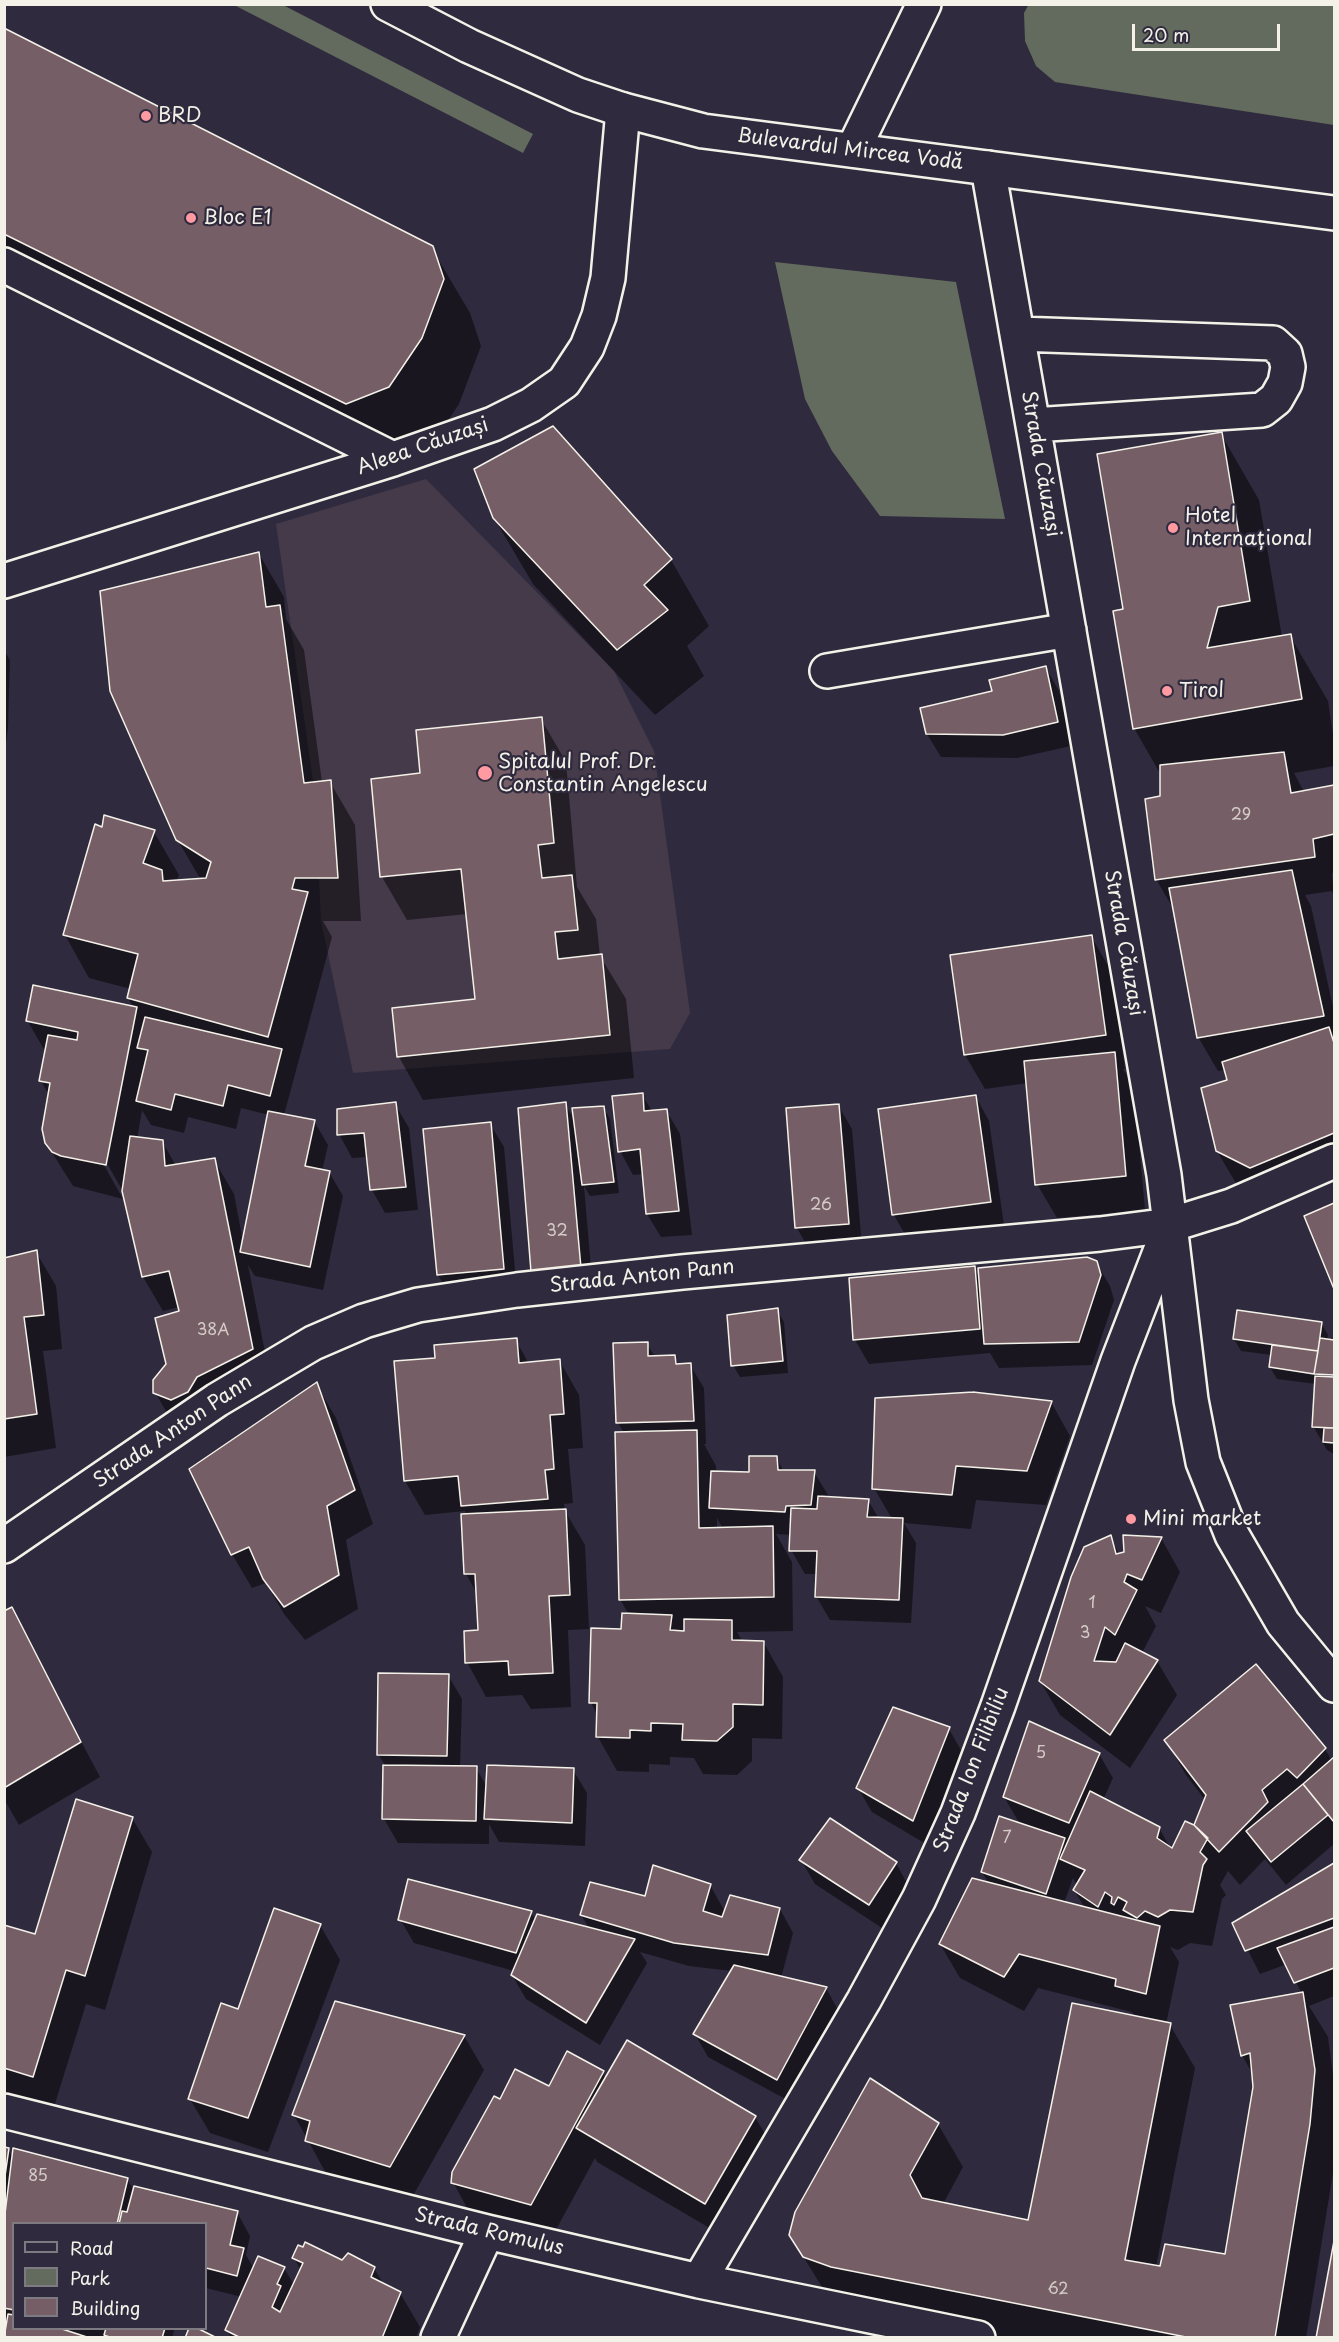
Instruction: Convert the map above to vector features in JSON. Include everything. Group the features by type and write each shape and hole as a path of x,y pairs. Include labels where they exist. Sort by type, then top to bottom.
{"street":[{"name":"Bulevardul Mircea Vodă","path":"388,4 480,51 578,95 623,110 703,130 1335,213"},
{"path":"853,150 924,4"},
{"name":"Aleea Căuzași","path":"4,581 393,459 493,424 531,405 564,382 587,346 599,316 608,278 623,110"},
{"name":"Strada Căuzași","path":"988,168 1162,1163 1191,1400 1203,1462 1232,1535 1283,1623 1335,1685"},
{"path":"4,265 393,459"},
{"path":"1017,334 1273,343 1286,354 1288,367 1285,383 1276,399 1262,410 1033,425"},
{"path":"827,671 1069,630"},
{"name":"Strada Anton Pann","path":"4,1545 217,1400 313,1343 364,1321 418,1305 518,1290 682,1272 1100,1234 1170,1225 1231,1206 1335,1161"},
{"name":"Strada Ion Filibiliu","path":"699,2281 864,2000 929,1878 998,1706 1118,1361 1170,1225"},
{"name":"Strada Romulus","path":"4,2111 487,2232 699,2281 978,2337"},
{"path":"438,2337 487,2232"}],"shaded area":[{"name":"Spitalul Prof. Dr. Constantin Angelescu","path":"426,479 614,671 654,751 690,1013 670,1049 353,1073 321,921 315,795 276,524"}],"green space":[{"path":"1029,4 1334,5 1334,125 1055,82 1036,66 1025,41 1024,13"},
{"path":"234,5 283,5 533,134 523,153"},
{"path":"775,262 956,282 1005,519 880,516 832,451 805,399"}],"building":[{"name":"Bloc E1","path":"4,28 433,246 444,279 422,338 389,387 346,404 4,234"},
{"path":"553,426 672,559 644,585 668,610 617,650 493,518 474,469"},
{"name":"Hotel Internațional","path":"1222,432 1250,601 1218,607 1207,648 1291,634 1302,699 1133,729 1113,611 1123,609 1097,454"},
{"path":"259,552 266,607 280,605 304,783 331,780 338,878 295,878 292,889 308,892 268,1037 127,998 138,954 63,935 95,824 102,827 104,815 155,830 143,863 162,870 163,881 206,878 211,862 176,840 110,691 100,591"},
{"path":"1046,666 1058,722 1003,735 926,734 920,708 992,691 989,680"},
{"path":"542,717 554,843 538,845 542,878 572,875 578,930 555,932 558,959 602,954 610,1035 397,1057 392,1008 475,999 461,869 380,877 371,779 420,773 416,730"},
{"path":"1284,752 1291,793 1334,785 1334,834 1313,839 1315,857 1155,880 1145,799 1160,796 1160,765"},
{"path":"1292,870 1324,1016 1197,1038 1169,888"},
{"path":"1092,935 1106,1035 964,1055 950,955"},
{"path":"33,985 137,1007 106,1165 61,1156 52,1152 45,1143 42,1129 50,1083 39,1081 48,1035 77,1040 78,1032 26,1021"},
{"path":"145,1017 282,1049 270,1096 228,1085 223,1106 175,1094 171,1110 136,1101 148,1050 137,1048"},
{"path":"1329,1027 1334,1043 1334,1133 1250,1168 1216,1151 1201,1088 1227,1080 1222,1062"},
{"path":"1115,1052 1126,1176 1035,1185 1024,1061"},
{"path":"643,1093 644,1111 667,1109 679,1211 646,1214 640,1149 618,1152 612,1096"},
{"path":"976,1095 991,1202 892,1215 878,1109"},
{"path":"396,1102 406,1187 370,1190 364,1133 337,1135 337,1109"},
{"path":"566,1102 581,1268 531,1272 518,1108"},
{"path":"839,1104 849,1224 795,1228 786,1108"},
{"path":"604,1106 614,1182 582,1185 572,1108"},
{"path":"268,1111 315,1120 305,1166 330,1171 310,1267 240,1252"},
{"path":"491,1122 504,1269 437,1275 423,1129"},
{"path":"130,1136 163,1140 165,1166 215,1158 253,1349 197,1377 188,1392 171,1400 153,1393 153,1380 166,1364 155,1318 179,1311 169,1271 142,1277 122,1191"},
{"path":"1334,1203 1334,1289 1304,1216"},
{"path":"37,1250 44,1315 24,1317 37,1414 4,1419 4,1258"},
{"path":"1087,1257 1097,1261 1101,1275 1079,1342 984,1344 978,1268"},
{"path":"975,1266 980,1329 853,1340 849,1278"},
{"path":"778,1308 783,1361 731,1366 727,1315"},
{"path":"1237,1310 1322,1322 1318,1351 1233,1339"},
{"path":"517,1338 519,1363 560,1359 564,1414 550,1415 554,1469 545,1470 548,1499 461,1506 458,1476 404,1481 394,1361 435,1358 434,1345"},
{"path":"1320,1338 1334,1340 1334,1375 1314,1374"},
{"path":"648,1342 648,1356 675,1355 676,1364 691,1363 694,1421 616,1423 613,1343"},
{"path":"1272,1345 1318,1351 1314,1374 1269,1367"},
{"path":"1315,1376 1334,1377 1334,1428 1312,1427"},
{"path":"317,1382 355,1490 327,1506 339,1575 284,1607 263,1579 249,1547 231,1555 189,1469"},
{"path":"973,1392 1052,1401 1027,1471 956,1466 952,1495 872,1489 875,1398"},
{"path":"1324,1428 1334,1428 1334,1443 1323,1442"},
{"path":"697,1430 699,1528 773,1526 774,1597 619,1600 615,1432"},
{"path":"749,1456 777,1456 778,1470 815,1470 811,1505 786,1506 785,1512 709,1508 711,1471 749,1472"},
{"path":"818,1496 869,1499 867,1517 903,1518 899,1600 815,1597 817,1551 789,1551 791,1508 817,1509"},
{"path":"566,1509 570,1595 549,1596 553,1673 509,1675 508,1661 465,1663 464,1631 478,1630 475,1574 464,1574 461,1514"},
{"path":"1111,1535 1116,1554 1124,1552 1123,1535 1162,1537 1142,1580 1127,1574 1124,1582 1137,1590 1115,1635 1105,1627 1094,1661 1116,1662 1125,1643 1158,1660 1110,1735 1039,1681 1071,1577 1084,1547"},
{"path":"12,1607 81,1742 4,1788 4,1611"},
{"path":"622,1613 672,1615 670,1630 684,1631 684,1619 732,1620 732,1640 764,1641 763,1705 733,1704 733,1727 717,1741 682,1740 683,1724 651,1723 651,1731 630,1730 630,1738 596,1737 597,1703 589,1703 591,1628 621,1629"},
{"path":"1256,1664 1326,1748 1297,1778 1287,1769 1262,1790 1268,1802 1219,1852 1194,1825 1206,1795 1164,1740"},
{"path":"378,1673 449,1674 447,1756 377,1755"},
{"path":"893,1707 950,1727 913,1821 856,1788"},
{"path":"1029,1721 1100,1753 1069,1823 1003,1797"},
{"path":"1334,1757 1334,1822 1303,1784"},
{"path":"383,1765 477,1766 476,1821 382,1819"},
{"path":"487,1765 574,1768 572,1823 484,1819"},
{"path":"1303,1784 1328,1815 1271,1862 1246,1831"},
{"path":"1090,1791 1160,1827 1157,1838 1172,1848 1185,1821 1194,1825 1208,1838 1200,1852 1207,1859 1203,1865 1193,1912 1170,1910 1158,1917 1145,1911 1137,1918 1123,1910 1127,1902 1118,1897 1114,1905 1111,1903 1112,1897 1105,1892 1098,1907 1073,1890 1085,1870 1060,1859"},
{"path":"76,1799 133,1817 85,1976 66,1970 33,2077 4,2068 4,1925 35,1934"},
{"path":"999,1816 1065,1838 1046,1894 981,1872"},
{"path":"830,1818 897,1862 869,1905 799,1860"},
{"path":"1334,1863 1334,1918 1245,1951 1232,1923"},
{"path":"653,1865 711,1884 703,1911 722,1917 730,1895 780,1908 768,1955 674,1943 580,1915 590,1882 645,1896"},
{"path":"972,1878 1160,1926 1146,1994 1115,1986 1116,1979 1019,1954 1004,1977 939,1944"},
{"path":"408,1879 532,1911 516,1953 398,1920"},
{"path":"274,1908 321,1924 248,2118 188,2099 221,2003 238,2009"},
{"path":"537,1914 635,1939 586,2023 511,1975"},
{"path":"1334,1927 1334,1968 1294,1983 1277,1948"},
{"path":"734,1965 827,1987 777,2080 693,2034"},
{"path":"1303,1992 1315,2070 1310,2124 1275,2338 1191,2338 831,2267 803,2257 789,2235 795,2212 870,2078 939,2123 910,2175 922,2198 1028,2220 1072,2003 1171,2023 1125,2260 1160,2266 1165,2244 1225,2254 1253,2087 1250,2053 1241,2056 1230,2005"},
{"path":"335,2001 465,2035 390,2167 305,2141 310,2121 292,2115"},
{"path":"627,2040 756,2116 705,2204 576,2128"},
{"path":"567,2051 604,2071 531,2205 451,2183 452,2172 494,2096 500,2099 515,2069 549,2086"},
{"path":"4,2147 9,2148 4,2183"},
{"path":"13,2148 128,2178 117,2222 12,2222 12,2310 4,2308 4,2222"},
{"path":"134,2186 238,2211 230,2245 244,2248 237,2276 207,2268 207,2222 119,2222 122,2211 127,2212"},
{"path":"1334,2241 1334,2338 1316,2338"},
{"path":"305,2242 342,2260 348,2253 375,2267 371,2277 401,2292 382,2338 241,2338 225,2330 258,2256 285,2267 277,2284 281,2286 272,2307 280,2312 303,2263 292,2258 298,2245 303,2247"},
{"path":"8,2314 12,2315 12,2330 65,2330 90,2338 4,2338"},
{"path":"105,2330 164,2330 162,2338 112,2338 104,2335"},
{"path":"188,2330 201,2330 217,2338 185,2338"}],"place":[{"name":"BRD","path":"146,116"},
{"name":"Bloc E1","path":"191,218"},
{"name":"Hotel Internațional","path":"1173,528"},
{"name":"Tirol","path":"1167,691"},
{"name":"Spitalul Prof. Dr. Constantin Angelescu","path":"485,773"},
{"name":"Mini market","path":"1131,1519"}]}
